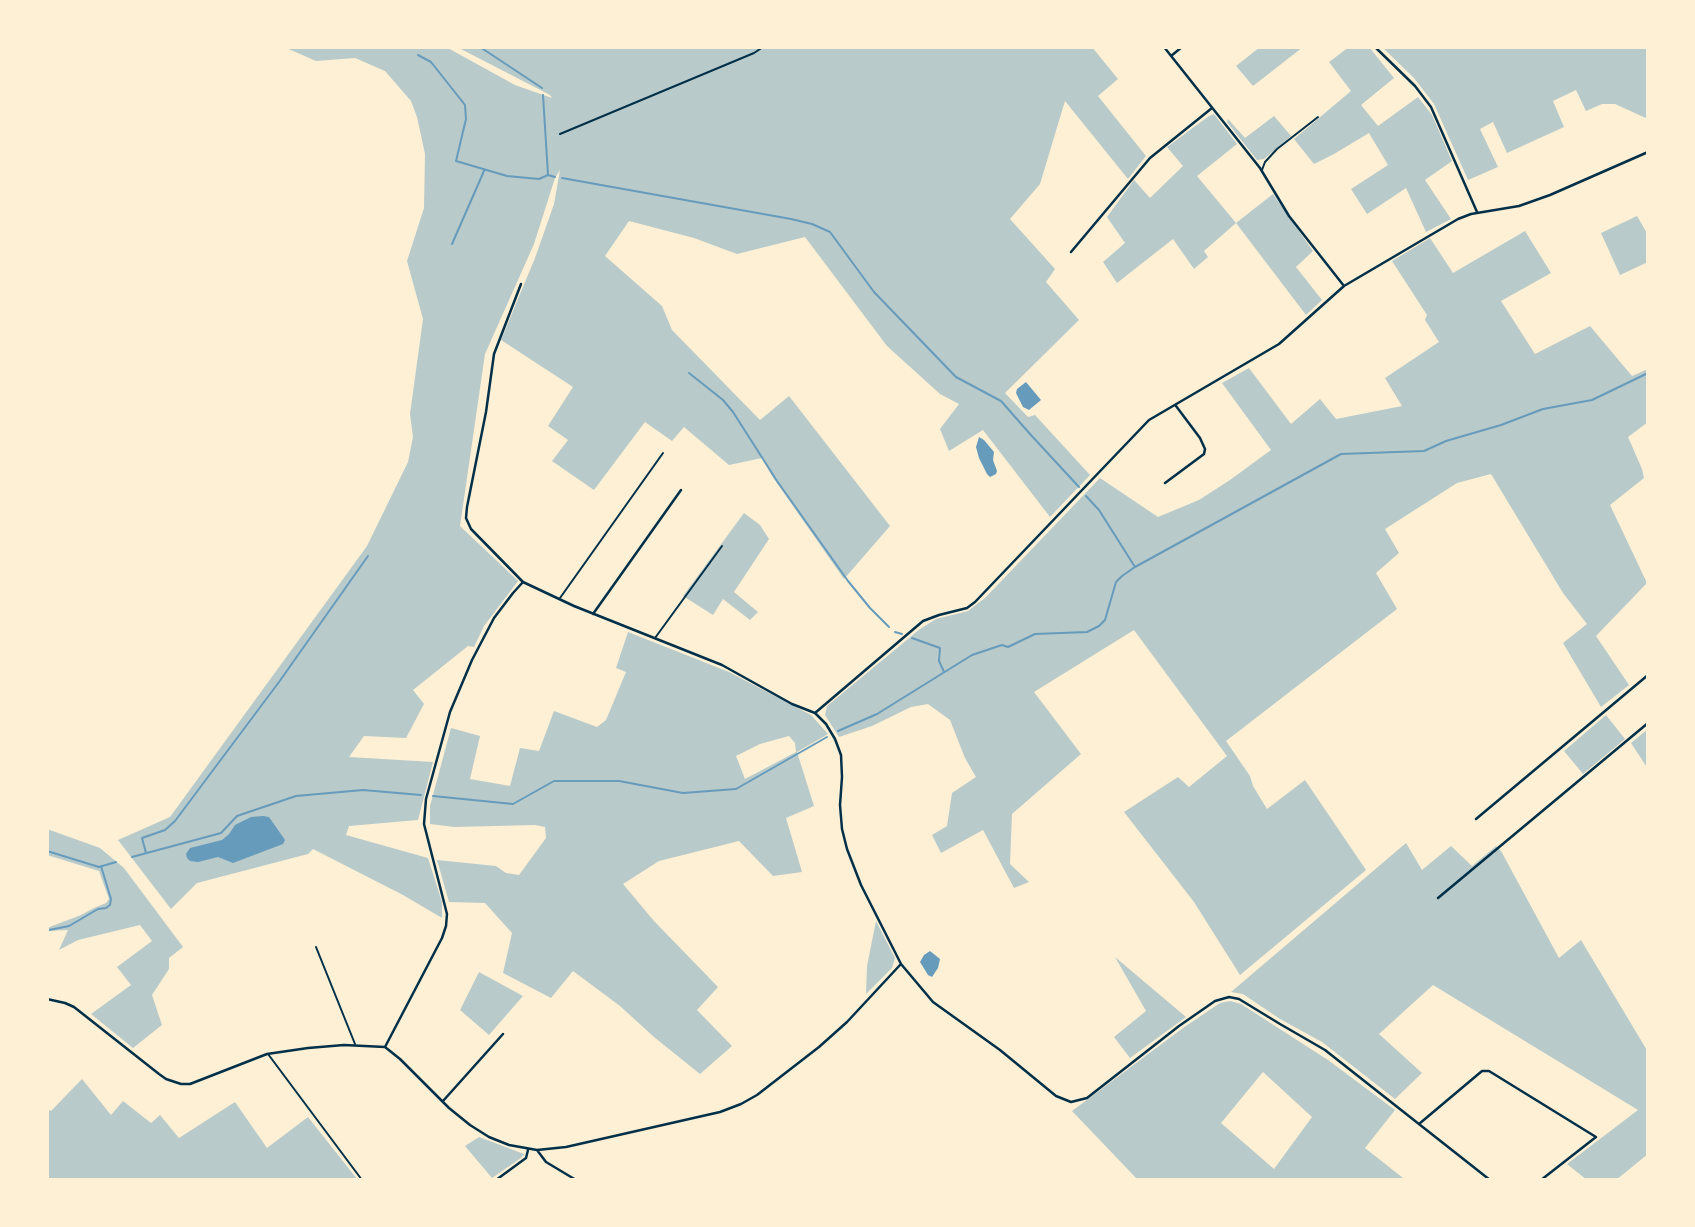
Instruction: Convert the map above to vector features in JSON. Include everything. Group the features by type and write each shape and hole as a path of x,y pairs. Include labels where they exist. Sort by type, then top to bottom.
{"street":[{"path":"1164,47 1262,171 1289,216 1344,286"},
{"path":"1171,56 1182,47"},
{"path":"1375,47 1415,86 1431,107 1477,213"},
{"path":"1072,252 1150,158 1212,108"},
{"path":"815,713 923,621 967,608 975,602 1149,420 1279,344 1344,286 1445,226 1471,214 1519,206 1648,152"},
{"path":"521,285 494,354 486,412 467,507 466,518 471,529 523,582 593,614 722,665 792,704 815,713 826,724 841,754 840,805 847,849 861,885 901,964 933,1002 1064,1100 1071,1102 1087,1098 1215,1001 1229,997 1240,999 1325,1050 1490,1180"},
{"path":"1165,483 1204,454 1205,449 1175,405"},
{"path":"593,614 681,490"},
{"path":"385,1047 446,926 447,914 424,824 426,799 450,712 472,660 494,618 523,582"},
{"path":"1476,819 1648,675"},
{"path":"1438,898 1648,723"},
{"path":"47,999 74,1007 159,1074 181,1084 190,1084 267,1054 355,1045 385,1047 470,1125 509,1145 537,1150 566,1147 720,1112 741,1104 847,1022 901,964"},
{"path":"443,1101 503,1034"},
{"path":"1419,1124 1482,1071 1489,1071 1596,1137 1541,1180"},
{"path":"496,1180 526,1158 528,1148"},
{"path":"537,1150 546,1162 576,1180"}],"lane":[{"path":"1262,171 1265,162 1277,149 1318,117"},
{"path":"558,599 663,453"},
{"path":"655,638 722,546"},
{"path":"316,947 355,1045"},
{"path":"267,1054 362,1180"}],"path":[{"path":"560,134 763,47"}],"shaded area":[{"path":"284,47 446,47 515,85 552,98 457,47 1092,47 1118,79 1098,96 1146,156 1128,179 1065,101 1040,184 1010,219 1055,269 1046,282 1079,320 1005,393 1028,417 1035,415 1090,475 1050,517 983,430 949,451 940,429 959,404 940,394 887,346 805,237 737,254 694,238 629,221 605,256 662,306 672,330 760,420 789,396 890,526 844,579 762,458 729,465 684,427 672,441 645,422 594,490 552,461 568,440 548,426 573,387 501,340 554,204 560,170 534,244 485,354 460,526 518,581 484,626 474,647 468,646 413,690 424,704 406,738 364,736 349,757 433,762 418,820 349,826 346,835 428,858 442,902 442,918 313,849 308,854 197,883 171,909 118,840 170,817 367,546 408,462 413,437 410,414 423,319 407,261 424,208 425,154 417,117 411,101 385,71 355,58 316,61"},
{"path":"1260,47 1303,47 1253,86 1236,66"},
{"path":"1349,47 1369,47 1394,78 1361,105 1378,126 1418,97 1432,115 1452,161 1425,180 1451,219 1426,232 1406,188 1367,214 1351,189 1388,165 1369,133 1314,164 1294,139 1351,91 1329,62"},
{"path":"1382,47 1648,47 1648,119 1615,104 1602,104 1586,111 1576,90 1553,101 1564,127 1507,153 1493,122 1480,129 1498,167 1468,180 1434,104 1414,78"},
{"path":"1214,114 1237,144 1197,176 1236,223 1204,251 1208,257 1194,269 1173,239 1117,283 1103,262 1125,243 1107,217 1134,180 1150,198 1183,166 1167,147"},
{"path":"1274,116 1291,136 1264,159 1257,160 1227,122 1228,119 1245,138"},
{"path":"1273,194 1313,251 1296,267 1322,300 1306,315 1236,223"},
{"path":"1637,216 1648,235 1648,262 1620,275 1601,233"},
{"path":"1525,231 1551,273 1501,301 1535,354 1590,326 1632,376 1648,369 1648,422 1628,437 1644,478 1610,505 1647,583 1596,636 1629,685 1601,707 1563,643 1587,624 1563,593 1491,474 1457,483 1385,529 1399,553 1376,573 1397,609 1226,741 1250,776 1267,809 1305,780 1366,870 1240,975 1194,902 1124,812 1178,777 1189,787 1227,756 1134,630 1034,692 1081,754 1012,814 1010,864 1029,882 1014,888 983,830 941,853 932,835 947,826 952,793 976,777 965,758 950,720 928,704 911,707 872,726 839,737 825,715 827,706 920,629 936,619 968,611 985,598 1100,478 1158,517 1199,500 1271,450 1222,383 1249,368 1291,424 1320,399 1336,419 1402,406 1385,378 1439,342 1425,320 1427,315 1392,261 1430,238 1453,273"},
{"path":"744,513 760,525 769,539 734,592 758,612 750,620 723,599 713,615 683,596"},
{"path":"628,632 729,672 811,715 828,734 797,752 814,806 786,818 802,872 773,876 739,841 659,861 623,884 654,921 718,987 697,1010 732,1046 700,1074 620,1006 573,971 551,998 503,973 512,933 485,903 449,902 437,860 496,866 506,873 519,875 546,838 545,827 535,825 454,827 430,824 430,806 451,728 480,736 470,779 510,786 520,748 539,751 554,711 597,727 606,720 626,672 616,668","holes":["789,736 795,743 796,752 745,779 736,756 760,744"]},
{"path":"1606,715 1625,739 1583,774 1564,751"},
{"path":"1648,729 1648,769 1631,743"},
{"path":"47,829 100,848 124,868 183,947 169,958 169,969 152,995 162,1025 133,1048 91,1014 131,985 117,967 152,941 140,925 78,940 59,950 68,930 47,931 47,928 81,915 109,899 99,871 47,855"},
{"path":"1406,843 1422,870 1451,846 1472,866 1496,846 1559,958 1581,940 1648,1052 1648,1154 1616,1180 1587,1180 1567,1164 1638,1110 1433,985 1379,1034 1422,1073 1395,1099 1322,1042 1280,1019 1243,994 1231,992"},
{"path":"876,921 895,958 892,968 866,994 867,966"},
{"path":"1115,957 1186,1017 1130,1058 1114,1037 1146,1011"},
{"path":"479,972 523,996 489,1035 460,1010"},
{"path":"1230,1001 1241,1004 1328,1060 1395,1110 1365,1148 1403,1178 1402,1180 1138,1180 1072,1111 1220,1003","holes":["1263,1072 1312,1117 1274,1169 1221,1123"]},
{"path":"82,1079 111,1115 123,1101 151,1123 160,1115 179,1138 235,1102 267,1148 308,1117 357,1179 47,1180 47,1109 51,1111"},
{"path":"479,1137 524,1154 492,1178 465,1146"}],"water":[{"path":"1026,382 1041,400 1029,410 1023,407 1016,393"},
{"path":"979,437 994,452 993,460 997,471 990,477 979,458 976,447"},
{"path":"251,817 269,817 285,840 283,844 233,863 218,857 198,862 187,858 186,854 190,848 222,840 235,825"},
{"path":"930,951 940,959 932,977 920,962"}],"waterway":[{"path":"480,47 542,88"},
{"path":"418,55 431,62 465,105 466,119 456,161 507,176 539,179 548,175"},
{"path":"543,95 548,175 555,177"},
{"path":"452,244 484,171"},
{"path":"562,178 791,219 830,232 874,292 956,377 1001,401 1079,487"},
{"path":"689,373 723,400 733,412 777,481 848,581 889,627"},
{"path":"838,731 877,714 972,655 1002,645 1008,647 1035,634 1087,632 1099,626 1105,620 1116,582 1122,576 1341,454 1424,451 1446,441 1543,409 1592,400 1648,373"},
{"path":"1086,496 1099,510 1135,567"},
{"path":"146,853 142,838 165,830 175,821 279,682 368,556"},
{"path":"895,632 902,634"},
{"path":"912,638 940,648 939,661 944,672"},
{"path":"433,796 513,804 554,781 619,781 683,793 736,789 827,737"},
{"path":"132,857 221,833 237,816 296,796 363,790 421,795"},
{"path":"47,851 99,867 116,862"},
{"path":"49,930 69,926 110,905 111,899 101,866"}]}
